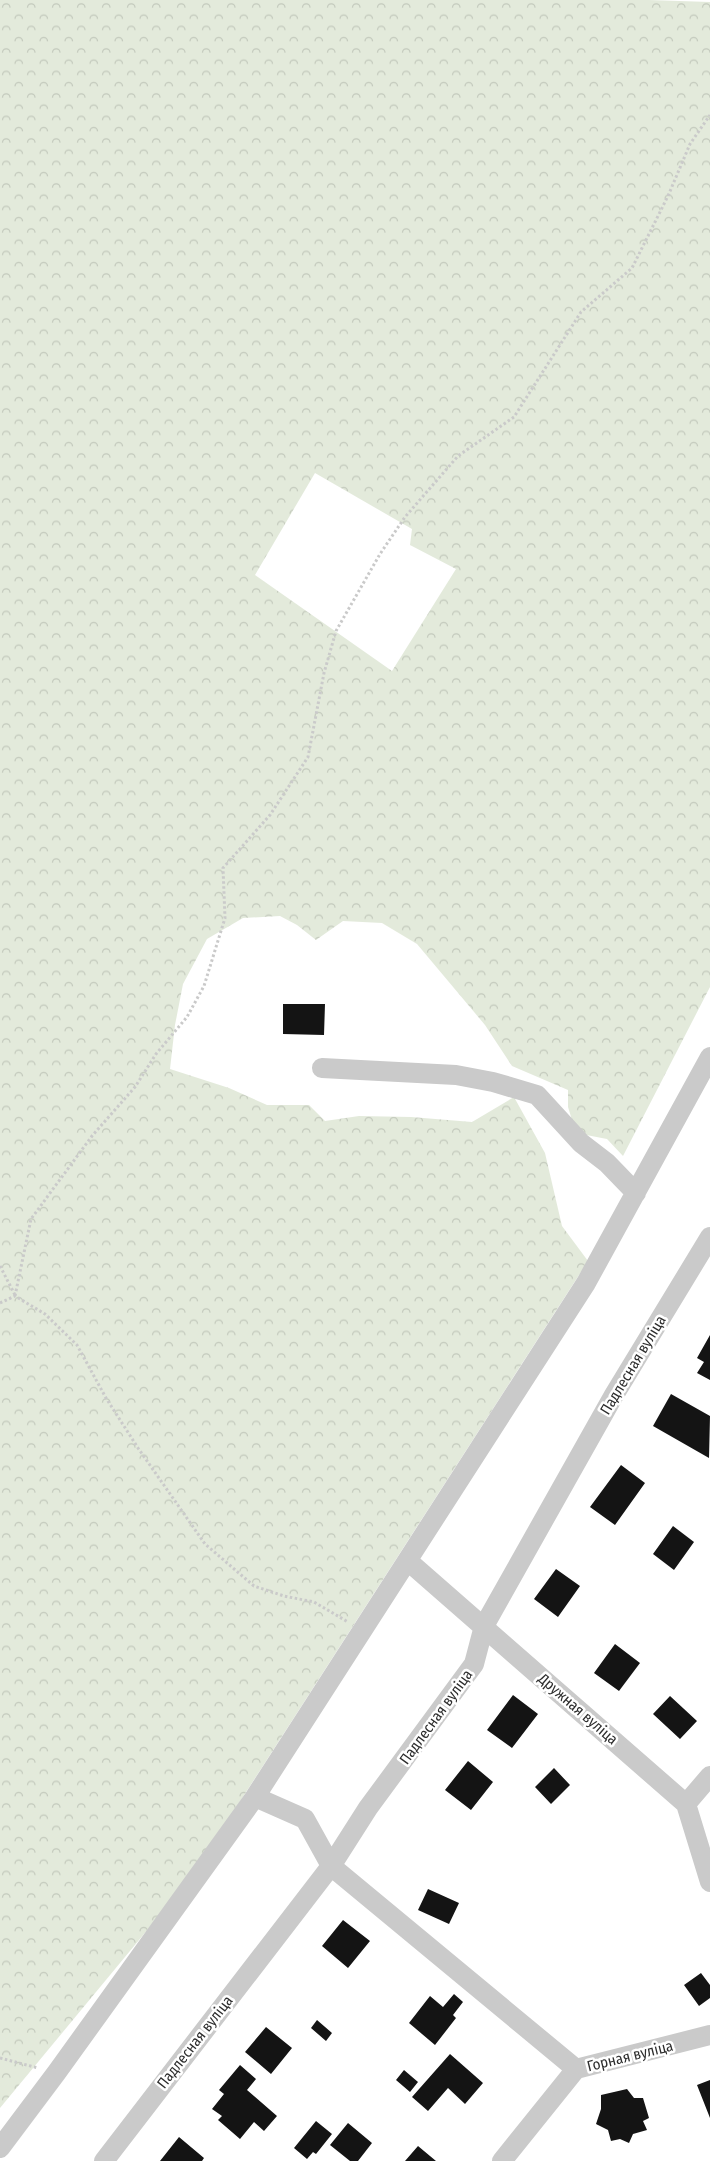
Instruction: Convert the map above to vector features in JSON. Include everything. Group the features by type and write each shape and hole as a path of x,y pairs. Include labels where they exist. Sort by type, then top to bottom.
{"street":[{"path":"0,2148 255,1797 586,1283 710,1057"},
{"path":"322,1068 456,1075 494,1082 538,1095 582,1143 607,1163 636,1193"},
{"name":"Падлесная вуліца","path":"104,2161 331,1866 368,1808 474,1664 484,1626 614,1395 710,1237"},
{"name":"Дружная вуліца","path":"408,1561 686,1804"},
{"path":"710,1776 686,1804 710,1882"},
{"path":"255,1797 305,1819 331,1866 576,2070"},
{"name":"Горная вуліца","path":"502,2161 576,2070 710,2035"}],"path":[{"path":"15,1296 31,1219 92,1136 135,1087 156,1054 187,1017 204,986 225,918 222,868 270,815 308,757 324,674 336,631 380,554 405,517 458,456 514,416 581,312 632,268 668,196 690,144 710,116"},
{"path":"0,1266 15,1296 45,1314 77,1346 106,1398 138,1448 205,1544 254,1586 284,1596 314,1602 363,1630"},
{"path":"0,1303 15,1296"},
{"path":"0,2058 57,2072"}],"green space":[{"path":"0,0 649,0 710,2 710,987 623,1156 607,1139 576,1133 568,1107 568,1090 512,1066 485,1025 417,944 382,923 343,921 316,940 297,925 280,916 243,918 207,939 183,984 175,1025 170,1069 229,1088 267,1105 309,1105 325,1121 359,1116 411,1117 472,1122 514,1097 545,1153 562,1226 588,1261 192,1876 0,2108","holes":["315,473 412,529 410,545 456,569 392,671 255,575"]}],"building":[{"path":"283,1004 325,1004 324,1035 283,1034"},
{"path":"710,1335 710,1380 697,1373 704,1362 697,1358"},
{"path":"671,1394 710,1416 709,1458 653,1426"},
{"path":"621,1465 645,1483 615,1525 590,1507"},
{"path":"673,1526 694,1542 674,1570 653,1554"},
{"path":"556,1569 580,1586 558,1617 534,1599"},
{"path":"615,1644 640,1663 619,1691 594,1673"},
{"path":"513,1695 538,1714 512,1748 487,1730"},
{"path":"670,1696 697,1721 680,1739 653,1714"},
{"path":"468,1761 493,1782 471,1810 445,1790"},
{"path":"554,1768 570,1785 551,1804 535,1787"},
{"path":"428,1889 459,1903 449,1924 418,1910"},
{"path":"343,1920 370,1941 348,1968 322,1946"},
{"path":"701,1973 710,1985 710,1998 699,2006 684,1985"},
{"path":"454,1994 463,2002 453,2015 456,2018 435,2045 409,2023 430,1996 443,2007"},
{"path":"317,2020 332,2033 326,2041 311,2028"},
{"path":"266,2027 292,2048 271,2074 245,2052"},
{"path":"450,2054 483,2083 465,2104 448,2088 428,2111 412,2097"},
{"path":"240,2065 256,2079 247,2090 277,2116 264,2131 254,2122 240,2139 218,2120 222,2116 212,2109 224,2094 219,2090"},
{"path":"404,2070 418,2082 410,2092 396,2080"},
{"path":"710,2080 710,2118 697,2085"},
{"path":"627,2089 634,2098 643,2098 649,2118 643,2121 647,2130 633,2134 629,2143 620,2139 611,2141 608,2130 596,2124 601,2109 601,2095"},
{"path":"316,2121 332,2134 316,2154 313,2152 307,2159 294,2148"},
{"path":"348,2123 372,2143 358,2161 350,2161 330,2145"},
{"path":"179,2137 204,2158 202,2161 160,2161"},
{"path":"418,2146 436,2161 405,2161"}]}
